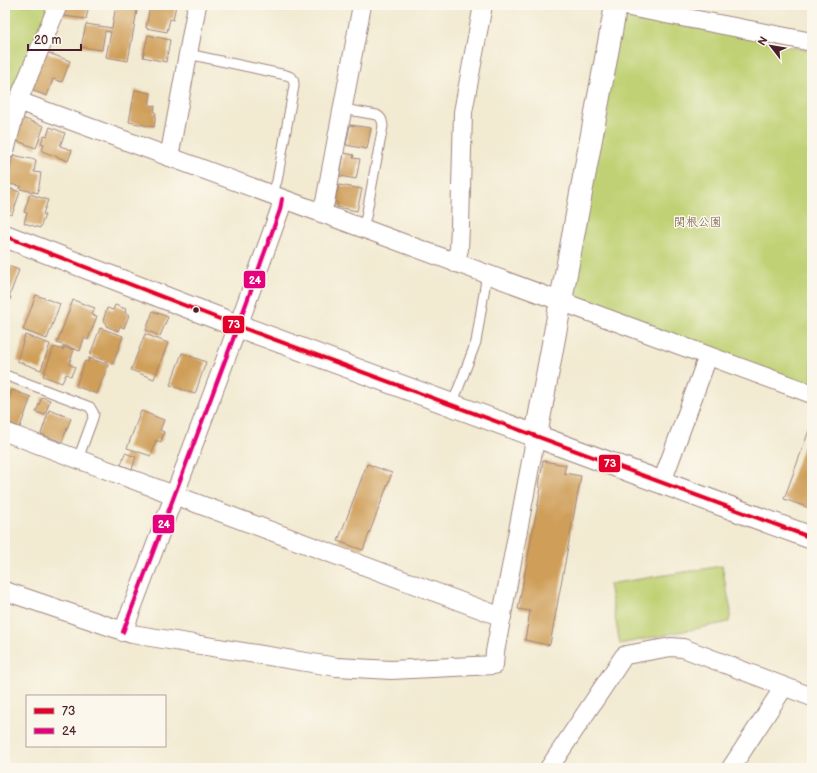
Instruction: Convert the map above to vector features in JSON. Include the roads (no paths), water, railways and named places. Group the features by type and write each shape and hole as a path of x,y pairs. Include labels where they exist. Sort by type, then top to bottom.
{"street":[{"path":"5,151 18,101 58,5"},
{"path":"168,157 197,5"},
{"path":"321,213 325,202 362,5"},
{"path":"455,263 459,249 463,112 483,5"},
{"path":"5,591 123,632 337,667 391,670 494,666 495,652 616,5"},
{"path":"619,5 812,42"},
{"path":"18,101 812,394"},
{"path":"123,632 280,210 277,197"},
{"path":"5,236 238,326 812,538"},
{"path":"662,482 708,356"},
{"path":"5,432 502,616"},
{"path":"549,768 626,655 671,647 683,648 812,697"},
{"path":"731,768 784,687"}],"lane":[{"path":"188,54 286,74 294,80 277,181 277,197"},
{"path":"343,109 377,115 381,118 383,126 366,217 362,228"},
{"path":"452,405 476,342 488,275"},
{"path":"5,375 90,408 94,414 84,446 78,459"}],"park label":[{"name":"関根公園","path":"698,222"}]}
